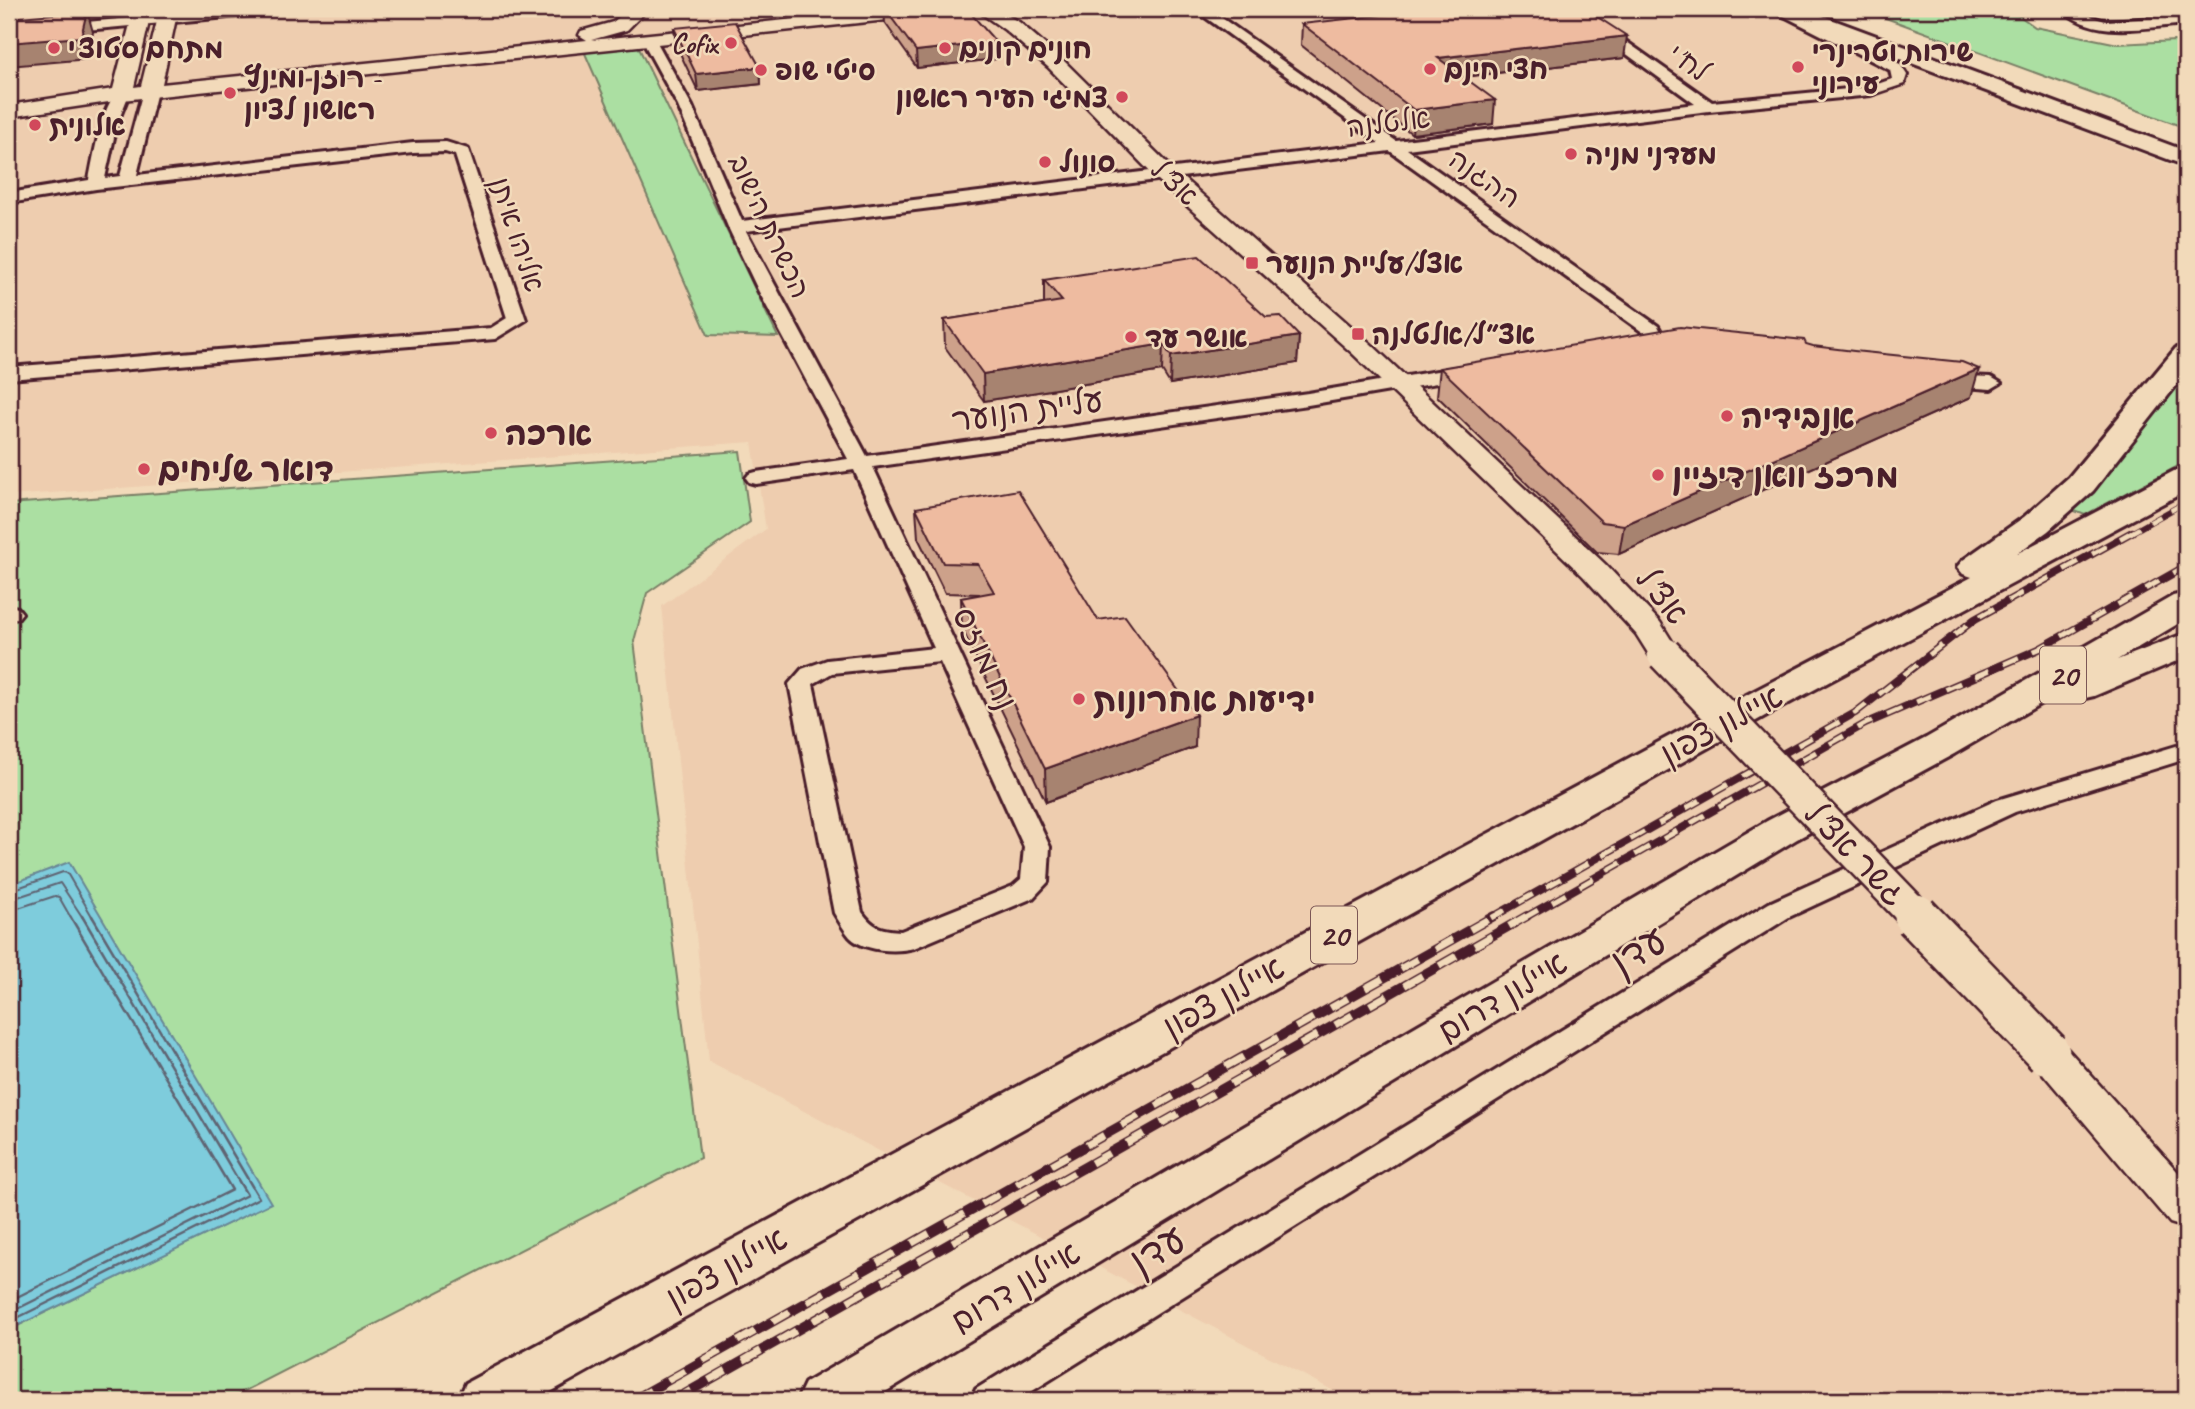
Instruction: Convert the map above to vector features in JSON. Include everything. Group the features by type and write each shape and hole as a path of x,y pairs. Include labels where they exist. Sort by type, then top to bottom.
{"main road":[{"path":"1785,9 2186,159"},
{"path":"1821,9 2186,144"},
{"path":"1751,708 1928,598 2036,524 2081,484 2186,354"},
{"name":"איילון צפון","path":"486,1400 1751,708 2186,478"},
{"name":"איילון דרום","path":"825,1400 1782,830 1940,746 2186,604"},
{"path":"1940,746 2186,644"}],"street":[{"path":"9,33 142,15 271,9"},
{"path":"152,86 646,29 856,9"},
{"path":"9,101 646,29 944,9"},
{"name":"אצ\"ל","path":"984,9 1006,18 1099,105 1166,175 1341,333 1586,584 1664,654"},
{"name":"ההגנה","path":"1201,9 1651,330 1660,347"},
{"name":"לח\"י","path":"1572,9 1709,107"},
{"name":"אלטלנה","path":"736,227 1394,148 1709,107 1831,96 1883,89 1899,82 1900,75 1895,67 1777,9"},
{"path":"2069,9 2094,23 2107,26 2186,20"},
{"path":"2177,9 2186,14"},
{"path":"127,181 168,14"},
{"path":"96,184 109,124 124,89 142,15"},
{"name":"הכשרת הישוב","path":"646,29 685,106 736,227 767,290 862,465"},
{"path":"9,111 124,89"},
{"path":"1363,125 1404,139 1447,141"},
{"name":"אליהו איתן","path":"9,198 96,184 430,147 462,152 517,320 495,333 9,373"},
{"name":"עליית הנוער","path":"756,478 862,465 1495,371"},
{"path":"1918,378 1991,383"},
{"name":"נח מוזס","path":"862,465 946,654 1003,768 1037,847 1034,882 1023,892 904,941 878,939 861,932 848,913 802,684 806,676 832,666 946,654"},
{"name":"גשר אצ\"ל","path":"1664,654 2048,1053 2186,1211"},
{"name":"עדן","path":"989,1400 1779,910 2006,806 2183,756"}],"shaded area":[{"path":"9,9 1763,9 2186,171 2186,1400 1351,1400 709,1061 662,606 766,529 752,442 9,496"}],"green space":[{"path":"1861,9 2010,9 2035,27 2118,44 2175,41 2186,47 2186,128"},
{"path":"638,46 778,337 708,335 584,51"},
{"path":"2186,377 2186,462 2085,515 2072,510"},
{"path":"740,451 750,522 647,593 634,641 700,1158 227,1400 9,1400 9,1330 270,1203 69,863 9,885 9,504"}],"water":[{"path":"69,862 271,1203 9,1330 9,885"}],"building":[{"path":"885,9 967,9 996,42 916,51"},
{"path":"1435,9 1585,9 1627,36 1438,58 1495,100 1414,110 1302,24"},
{"path":"87,11 81,37 9,43 9,18"},
{"path":"735,22 760,67 696,74 674,28"},
{"name":"אושר עד","path":"1199,256 1266,317 1280,316 1299,336 1171,356 1163,344 983,374 944,320 1062,301 1044,280"},
{"name":"מרכז וואן דיזיין","path":"1680,327 1804,340 1806,344 1813,346 1962,362 1979,369 1624,525 1602,522 1440,368"},
{"name":"ידיעות אחרונות","path":"1018,490 1098,620 1125,616 1196,715 1045,769 961,598 994,592 978,564 943,563 916,508"}],"railway":[{"path":"2129,534 2186,502"},
{"path":"1491,918 1855,713 1975,619 2132,532"},
{"path":"1524,918 1865,724 2039,649 2186,566"},
{"path":"633,1400 1494,916"},
{"path":"674,1400 1527,916"}],"place":[{"name":"Cofix","path":"731,43"},
{"name":"מתחם סטוצ'י","path":"54,48"},
{"name":"חונים קונים","path":"945,48"},
{"name":"שירות וטרינרי עירוני","path":"1798,67"},
{"name":"חצי חינם","path":"1430,69"},
{"name":"סיטי שופ","path":"761,70"},
{"name":"רוזן ומינץ - ראשון לציון","path":"230,93"},
{"name":"צמיגי העיר ראשון","path":"1122,97"},
{"name":"אלונית","path":"35,125"},
{"name":"מעדני מניה","path":"1571,154"},
{"name":"סונול","path":"1045,162"},
{"name":"אצל/עליית הנוער","path":"1252,263"},
{"name":"אצ״ל/אלטלנה","path":"1358,334"},
{"name":"אושר עד","path":"1131,337"},
{"name":"אנבידיה","path":"1727,416"},
{"name":"ארכה","path":"491,433"},
{"name":"דואר שליחים","path":"144,469"},
{"name":"מרכז וואן דיזיין","path":"1658,475"},
{"name":"ידיעות אחרונות","path":"1079,699"}]}
